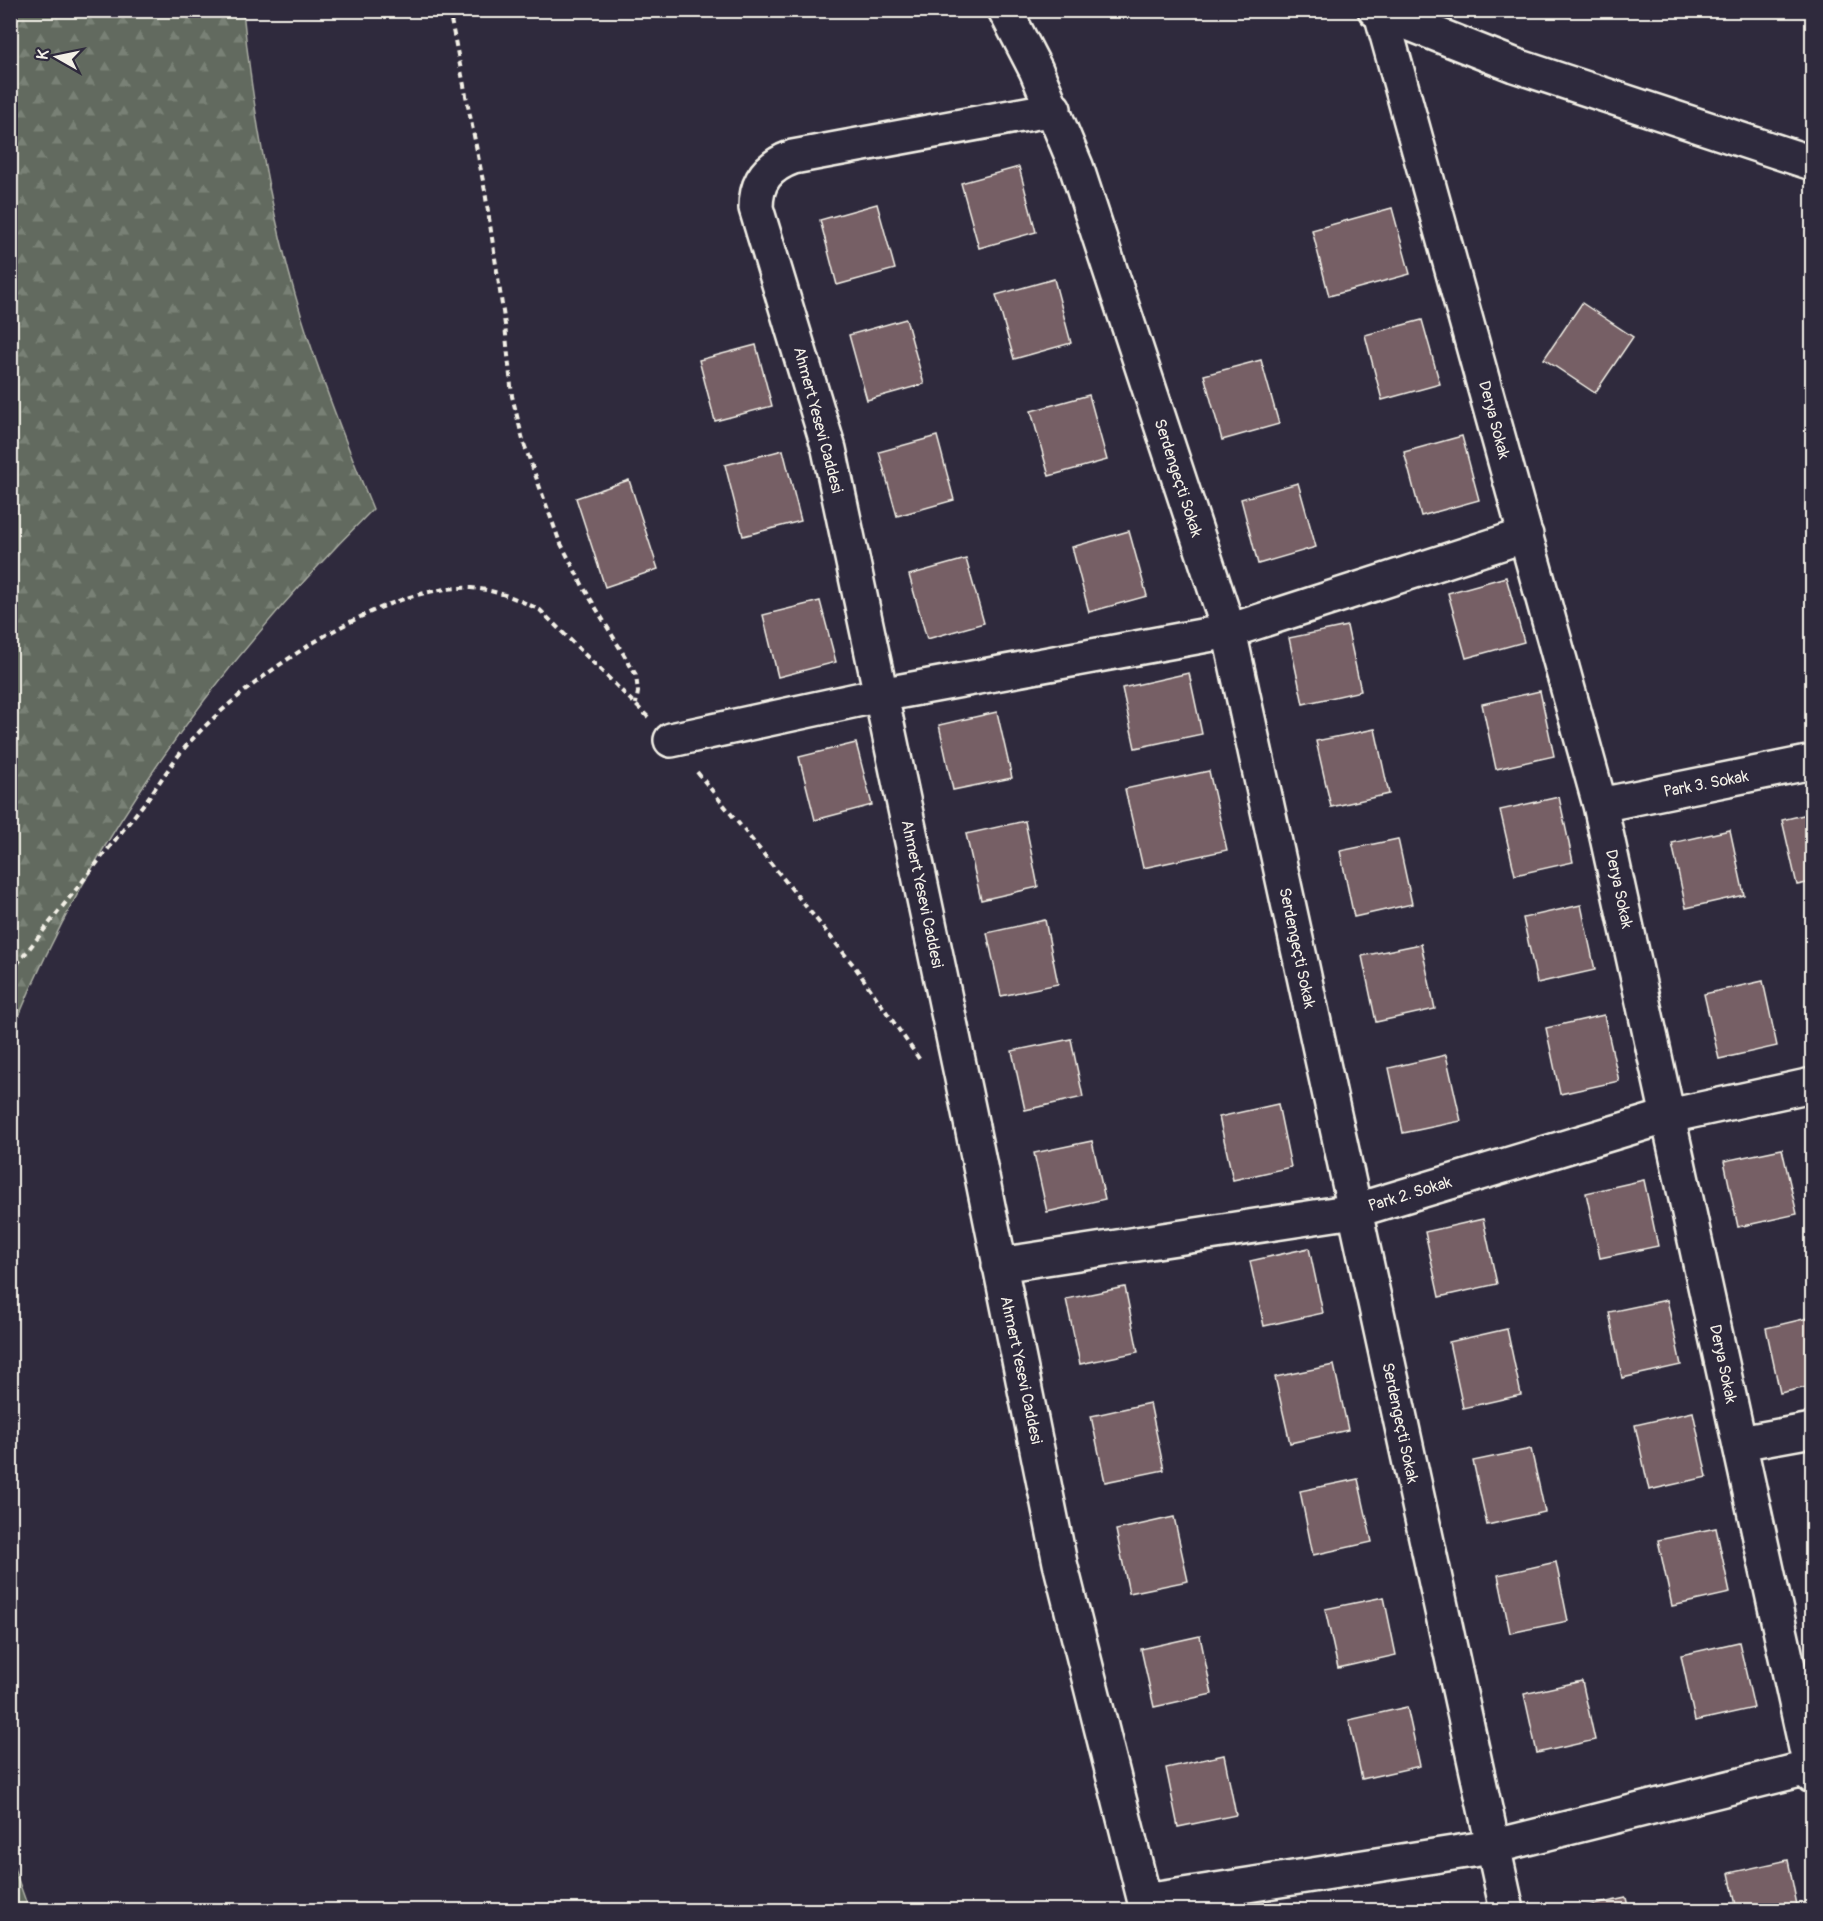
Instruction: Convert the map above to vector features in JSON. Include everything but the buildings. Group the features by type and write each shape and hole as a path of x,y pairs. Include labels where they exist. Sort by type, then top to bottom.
{"street":[{"name":"Serdengeçti Sokak","path":"1005,10 1054,110 1076,166 1229,631 1507,1911"},
{"path":"1378,12 1514,65 1812,163"},
{"name":"Derya Sokak","path":"1378,12 1600,805 1812,1770"},
{"name":"Ahmert Yesevi Caddesi","path":"1054,110 793,158 768,171 756,195 756,208 829,449 1060,1563 1146,1906"},
{"path":"671,740 880,695 1229,631 1526,535"},
{"name":"Park 3. Sokak","path":"1600,805 1812,762"},
{"name":"Park 2. Sokak","path":"999,1265 1354,1210 1669,1116 1812,1085"},
{"path":"1740,1443 1812,1430"},
{"path":"1146,1906 1492,1847 1812,1770"}],"path":[{"path":"449,10 485,191 506,325 512,396 524,444 559,540 584,588 636,675 638,692 636,705"},
{"path":"10,973 166,771 209,722 232,701 297,654 360,618 394,603 437,591 471,588 499,592 540,610 671,740 855,967 921,1062"}],"green space":[{"path":"11,10 243,11 259,136 285,259 316,361 373,509 264,627 213,689 165,754 121,820 80,889 43,961 11,1035"},
{"path":"11,1860 29,1910 11,1910"}]}
